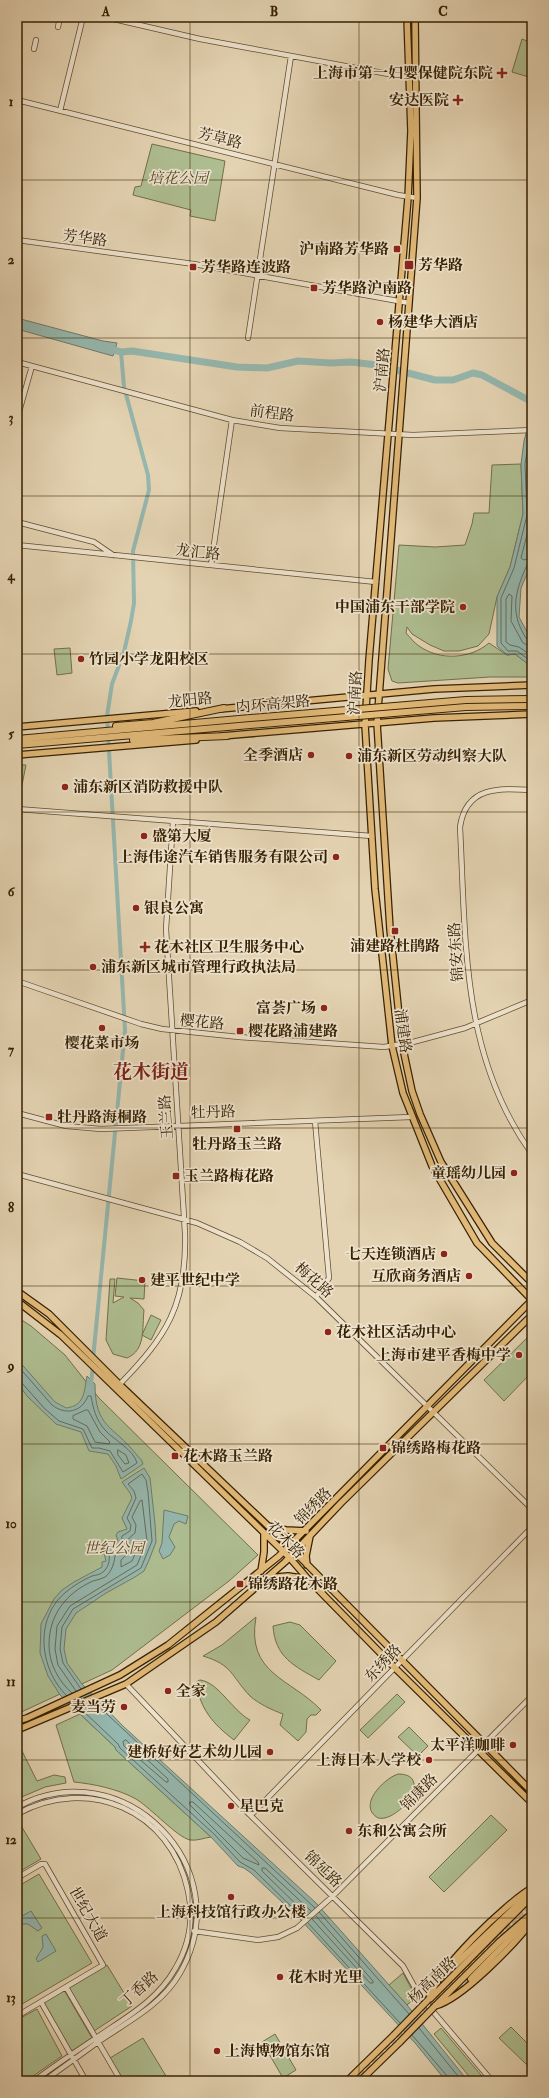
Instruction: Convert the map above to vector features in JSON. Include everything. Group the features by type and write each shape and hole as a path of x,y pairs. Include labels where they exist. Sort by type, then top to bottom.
{"highway":[{"name":"内环高架路","path":"17,739 49,736 101,735 239,720 466,700 532,699"},
{"name":"内环高架路","path":"117,733 239,726 466,707 532,706"},
{"path":"117,733 152,723 224,708"},
{"path":"101,735 117,733 227,736"},
{"name":"内环高架路","path":"17,746 87,740 101,735"},
{"path":"456,1964 532,1891"},
{"path":"471,1979 532,1915"}],"main road":[{"name":"沪南路","path":"365,725 408,198 411,132 407,17"},
{"name":"沪南路","path":"377,723 378,694 398,434 404,382 417,198 415,17"},
{"name":"龙阳路","path":"17,727 378,694 480,686 532,685"},
{"path":"17,756 377,723 466,716 532,714"},
{"name":"浦建路","path":"377,723 390,929 402,1044 412,1091 441,1162 492,1244 532,1283"},
{"name":"浦建路","path":"365,725 375,889 392,1046 403,1093 411,1118 432,1166 477,1243 532,1300"},
{"name":"花木路","path":"17,1292 49,1314 86,1350 118,1387 283,1553 289,1557 308,1579 395,1668 532,1803"},
{"name":"锦绣路","path":"17,1730 126,1684 216,1622 289,1557 308,1533 428,1406 532,1300"},
{"name":"花木路","path":"17,1301 44,1320 289,1546 532,1792"},
{"name":"锦绣路","path":"17,1721 120,1675 168,1645 283,1553 289,1546 308,1533 532,1314"},
{"path":"268,1526 308,1533 306,1556 307,1565"},
{"path":"261,1571 264,1552 264,1534"},
{"path":"267,1578 288,1576 308,1579"},
{"path":"429,1999 431,1993 449,1965 505,1908 532,1888"},
{"name":"杨高南路","path":"347,2081 532,1896"},
{"name":"杨高南路","path":"360,2081 500,1941 532,1915"},
{"path":"435,2006 443,2004 470,1986 532,1921"}],"street":[{"path":"58,27 60,17"},
{"path":"60,111 83,17"},
{"path":"106,17 291,56 410,78"},
{"path":"34,49 36,40"},
{"path":"248,338 291,56"},
{"name":"芳草路","path":"17,100 408,198 417,198"},
{"name":"芳华路","path":"17,240 194,264 400,303 410,303"},
{"name":"前程路","path":"17,362 232,420 280,428 398,434 532,430"},
{"path":"17,419 32,366"},
{"path":"211,565 232,420"},
{"path":"17,522 94,542 113,555"},
{"name":"龙汇路","path":"17,545 376,582"},
{"name":"锦安东路","path":"532,790 505,788 486,791 466,806 460,827 468,960 476,1025 487,1068 499,1098 514,1127 532,1154"},
{"path":"17,809 372,836"},
{"name":"玉兰路","path":"118,1387 152,1350 166,1328 175,1307 184,1274 185,1219 166,924 172,821"},
{"name":"樱花路","path":"17,981 130,1020 172,1031 362,1047 392,1046 476,1025 532,1000"},
{"name":"牡丹路","path":"17,1113 73,1127 107,1129 411,1118"},
{"path":"315,1121 329,1278 316,1297"},
{"name":"梅花路","path":"17,1174 185,1219 219,1232 253,1249 290,1274 316,1297 434,1411 532,1510"},
{"name":"东绣路","path":"251,1815 532,1527"},
{"name":"锦延路","path":"126,1684 251,1815 403,1966 419,1995 492,2081"},
{"name":"锦康路","path":"190,1930 258,1940 278,1937 304,1923 333,1896 532,1696"},
{"name":"丁香路","path":"17,1807 40,1796 57,1792 70,1791 95,1793 115,1798 146,1814 165,1832 181,1854 190,1876 196,1909 196,1931 186,1961 165,1993 137,2016 96,2040"},
{"name":"丁香路","path":"17,1814 51,1800 83,1797 119,1805 140,1816 159,1832 177,1857 182,1868 191,1909 190,1930 186,1946 176,1968 161,1990 96,2040 34,2081"},
{"name":"世纪大道","path":"17,1878 41,1864 45,1864 103,1964 66,1988 17,2016"},
{"path":"66,1988 121,2081"},
{"path":"41,2002 86,2081"},
{"name":"丁香路","path":"44,2081 72,2057"}],"green space":[{"path":"522,39 532,43 532,78 512,72"},
{"name":"培花公园","path":"152,144 225,161 215,221 190,216 191,210 133,195 135,187 141,186"},
{"path":"521,464 523,514 510,567 497,597 489,634 478,646 459,651 444,651 430,645 412,634 407,627 406,633 417,645 427,651 445,656 464,655 489,643 507,655 515,654 532,667 532,677 490,677 398,683 392,681 388,669 399,545 435,547 465,545 474,513 489,513 492,465"},
{"path":"70,648 72,673 57,675 54,649"},
{"path":"17,765 26,765 22,785 17,798"},
{"path":"117,1278 145,1281 144,1299 130,1298 138,1303 144,1310 143,1331 137,1350 127,1358 113,1354 106,1340 110,1279 115,1279 113,1303 124,1297 115,1296"},
{"path":"151,1315 161,1320 151,1340 142,1335"},
{"name":"世纪公园","path":"17,1317 31,1326 65,1355 99,1398 258,1555 229,1581 112,1670 17,1714"},
{"name":"上海市建平香梅中学","path":"532,1333 532,1372 504,1401 484,1380"},
{"path":"256,1617 255,1636 258,1651 264,1663 273,1673 309,1699 321,1710 316,1715 311,1715 307,1719 306,1732 298,1741 280,1725 283,1714 274,1711 254,1699 226,1667 213,1659 203,1656 222,1645"},
{"path":"290,1622 300,1625 336,1661 319,1680 294,1665 287,1659 278,1646 273,1626"},
{"path":"200,1680 213,1686 237,1710 250,1720 234,1740 214,1722 204,1708 196,1682"},
{"path":"397,1694 405,1702 368,1738 360,1730"},
{"path":"80,1714 115,1747 116,1750 211,1837 198,1840 190,1840 185,1838 129,1795 90,1784 74,1782 56,1725"},
{"path":"409,1727 428,1746 418,1756 398,1737"},
{"path":"17,1745 19,1745 37,1781 54,1775 65,1777 66,1783 45,1787 17,1799 17,1776 21,1774 17,1767"},
{"path":"398,1774 409,1776 413,1782 413,1789 410,1798 395,1813 386,1818 378,1818 372,1813 370,1807 374,1793 386,1781"},
{"path":"491,1815 507,1830 444,1892 429,1877"},
{"path":"20,1824 41,1859 17,1873 17,1826"},
{"path":"39,1874 92,1963 17,2007 17,1887"},
{"path":"107,1965 132,2006 94,2031 69,1988"},
{"path":"403,1973 416,1997 407,2005 389,1985"},
{"path":"64,1990 92,2038 72,2052 43,2003"},
{"path":"37,2009 62,2056 26,2081 17,2081 17,2020"},
{"path":"511,2027 532,2048 530,2053 532,2061 527,2065 499,2038"},
{"path":"441,2028 486,2081 473,2081 434,2034"},
{"path":"275,2034 296,2070 283,2078 262,2042"},
{"path":"143,2038 169,2081 124,2081 110,2058"}],"water":[{"path":"17,318 103,341 117,343 113,356 17,329"},
{"path":"532,398 532,562 521,588 519,617 532,641 532,667 515,654 507,655 497,646 497,597 510,567 523,514 521,464 524,441 531,415"},
{"path":"17,1359 55,1402 66,1408 72,1407 80,1401 84,1392 87,1376 95,1384 98,1409 102,1418 107,1425 128,1444 143,1464 121,1479 116,1466 108,1454 89,1451 81,1432 56,1424 28,1397 17,1383"},
{"path":"144,1468 150,1478 156,1542 149,1560 144,1571 106,1593 76,1613 66,1629 64,1649 67,1663 82,1684 123,1726 316,1903 407,2005 468,2081 446,2081 416,2044 299,1918 251,1873 238,1866 211,1837 116,1750 115,1747 60,1695 48,1676 40,1653 41,1624 54,1599 62,1590 102,1567 102,1562 106,1561 104,1553 109,1546 114,1547 118,1541 116,1535 118,1532 127,1529 122,1518 132,1498 122,1482"},
{"path":"164,1510 188,1516 186,1524 179,1521 174,1524 169,1537 175,1547 170,1555 163,1559 159,1551 162,1543"},
{"path":"31,1911 42,1928 38,1931 28,1924 17,1924 17,1919"},
{"path":"46,1934 56,1951 38,1962 36,1959 43,1947 42,1936"}],"waterway":[{"path":"106,348 121,352 132,351 237,367 267,368 298,361 331,363 351,362 377,365 435,380 453,380 473,373 482,375 532,402"},
{"path":"93,1359 125,1030 107,716 112,684 124,652 131,621 134,603 133,551 149,490 148,475 124,387 121,352"},
{"path":"91,1384 93,1365"}],"tunnel":[{"path":"353,2081 532,1900"},
{"path":"507,1931 532,1906"},
{"path":"443,1984 456,1964"},
{"path":"450,1993 471,1979"}],"place":[{"name":"上海市第一妇婴保健院东院","path":"502,73"},
{"name":"安达医院","path":"458,100"},
{"name":"沪南路芳华路","path":"397,249"},
{"name":"芳华路","path":"409,265"},
{"name":"芳华路连波路","path":"193,267"},
{"name":"芳华路沪南路","path":"314,288"},
{"name":"杨建华大酒店","path":"380,322"},
{"name":"中国浦东干部学院","path":"463,607"},
{"name":"竹园小学龙阳校区","path":"81,659"},
{"name":"全季酒店","path":"311,755"},
{"name":"浦东新区劳动纠察大队","path":"349,756"},
{"name":"浦东新区消防救援中队","path":"65,787"},
{"name":"盛第大厦","path":"144,836"},
{"name":"上海伟途汽车销售服务有限公司","path":"336,857"},
{"name":"银良公寓","path":"136,908"},
{"name":"浦建路杜鹃路","path":"395,931"},
{"name":"花木社区卫生服务中心","path":"145,947"},
{"name":"浦东新区城市管理行政执法局","path":"93,967"},
{"name":"富荟广场","path":"324,1008"},
{"name":"樱花菜市场","path":"102,1028"},
{"name":"樱花路浦建路","path":"240,1031"},
{"name":"牡丹路海桐路","path":"49,1117"},
{"name":"牡丹路玉兰路","path":"237,1129"},
{"name":"童瑶幼儿园","path":"514,1173"},
{"name":"玉兰路梅花路","path":"176,1176"},
{"name":"七天连锁酒店","path":"444,1254"},
{"name":"互欣商务酒店","path":"469,1276"},
{"name":"建平世纪中学","path":"142,1280"},
{"name":"花木社区活动中心","path":"328,1332"},
{"name":"上海市建平香梅中学","path":"519,1355"},
{"name":"锦绣路梅花路","path":"383,1448"},
{"name":"花木路玉兰路","path":"175,1456"},
{"name":"锦绣路花木路","path":"240,1584"},
{"name":"全家","path":"168,1691"},
{"name":"麦当劳","path":"124,1707"},
{"name":"太平洋咖啡","path":"513,1745"},
{"name":"建桥好好艺术幼儿园","path":"270,1752"},
{"name":"上海日本人学校","path":"429,1760"},
{"name":"星巴克","path":"231,1806"},
{"name":"东和公寓会所","path":"349,1831"},
{"name":"上海科技馆行政办公楼","path":"231,1897"},
{"name":"花木时光里","path":"280,1977"},
{"name":"上海博物馆东馆","path":"217,2051"}],"district":[{"name":"花木街道","path":"151,1071"}]}
